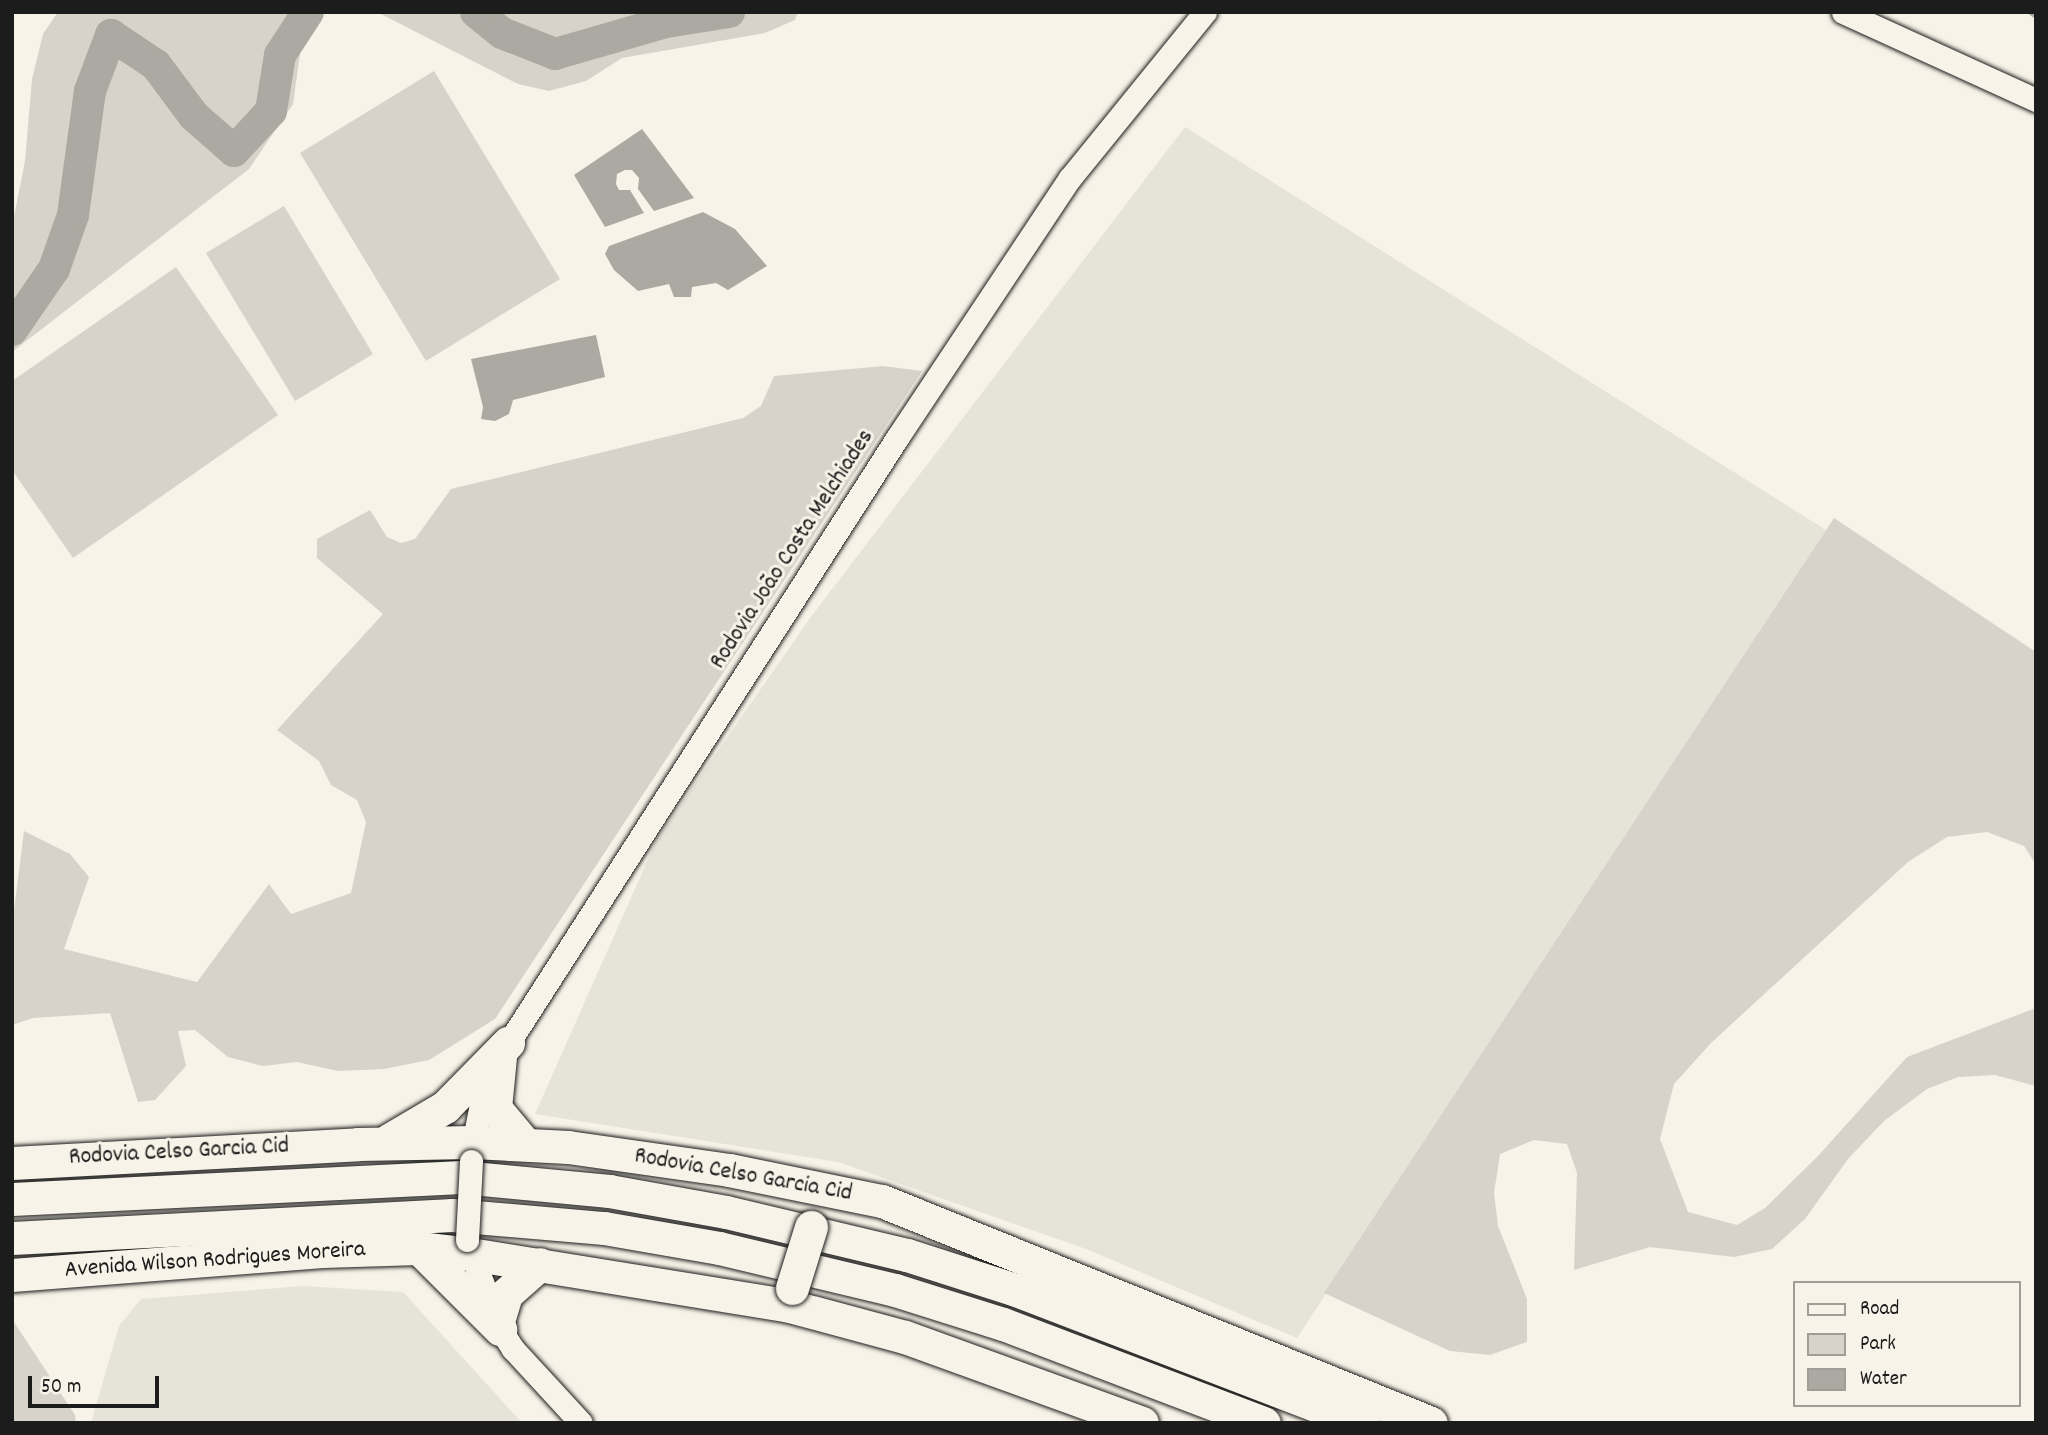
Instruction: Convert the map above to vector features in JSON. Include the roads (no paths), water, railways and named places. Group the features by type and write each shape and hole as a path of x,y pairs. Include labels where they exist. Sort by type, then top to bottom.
{"highway":[{"path":"382,1144 445,1107 504,1050"},
{"path":"504,1050 495,1108 525,1144"},
{"name":"Rodovia Celso Garcia Cid","path":"12,1163 382,1144 472,1152 525,1144 729,1170 882,1201 1431,1423"},
{"name":"Rodovia Celso Garcia Cid","path":"12,1199 461,1177 610,1191 726,1212 907,1255 1053,1304 1363,1423"},
{"path":"789,1296 821,1189"},
{"path":"12,1238 452,1216 604,1227 719,1248 895,1290 1003,1324 1264,1423"},
{"path":"419,1248 469,1247 540,1264 789,1296 1142,1423"},
{"path":"419,1248 499,1325"},
{"name":"Avenida Wilson Rodrigues Moreira","path":"12,1275 419,1248"},
{"path":"499,1325 506,1294 540,1264"}],"street":[{"name":"Rodovia João Costa Melchiades","path":"469,1247 472,1152 481,1087 889,449 1070,178 1205,12"},
{"path":"1843,12 2036,100"},
{"path":"469,1247 499,1325 581,1423"}],"water":[{"path":"642,129 694,198 654,211 638,189 639,178 632,170 625,170 617,174 616,184 619,190 630,190 644,213 605,227 574,175"},
{"path":"703,212 735,229 767,266 728,290 716,283 692,287 691,297 674,297 669,284 638,291 614,270 605,254 609,246"},
{"path":"596,335 605,377 513,400 509,414 495,421 481,419 483,407 471,359"}],"waterway":[{"path":"12,330 54,269 73,215 90,91 111,35 156,65 194,116 234,151 271,111 280,55 308,12"},
{"path":"476,12 502,33 555,54 666,22 729,12"},
{"path":"2030,12 2036,16"}]}
